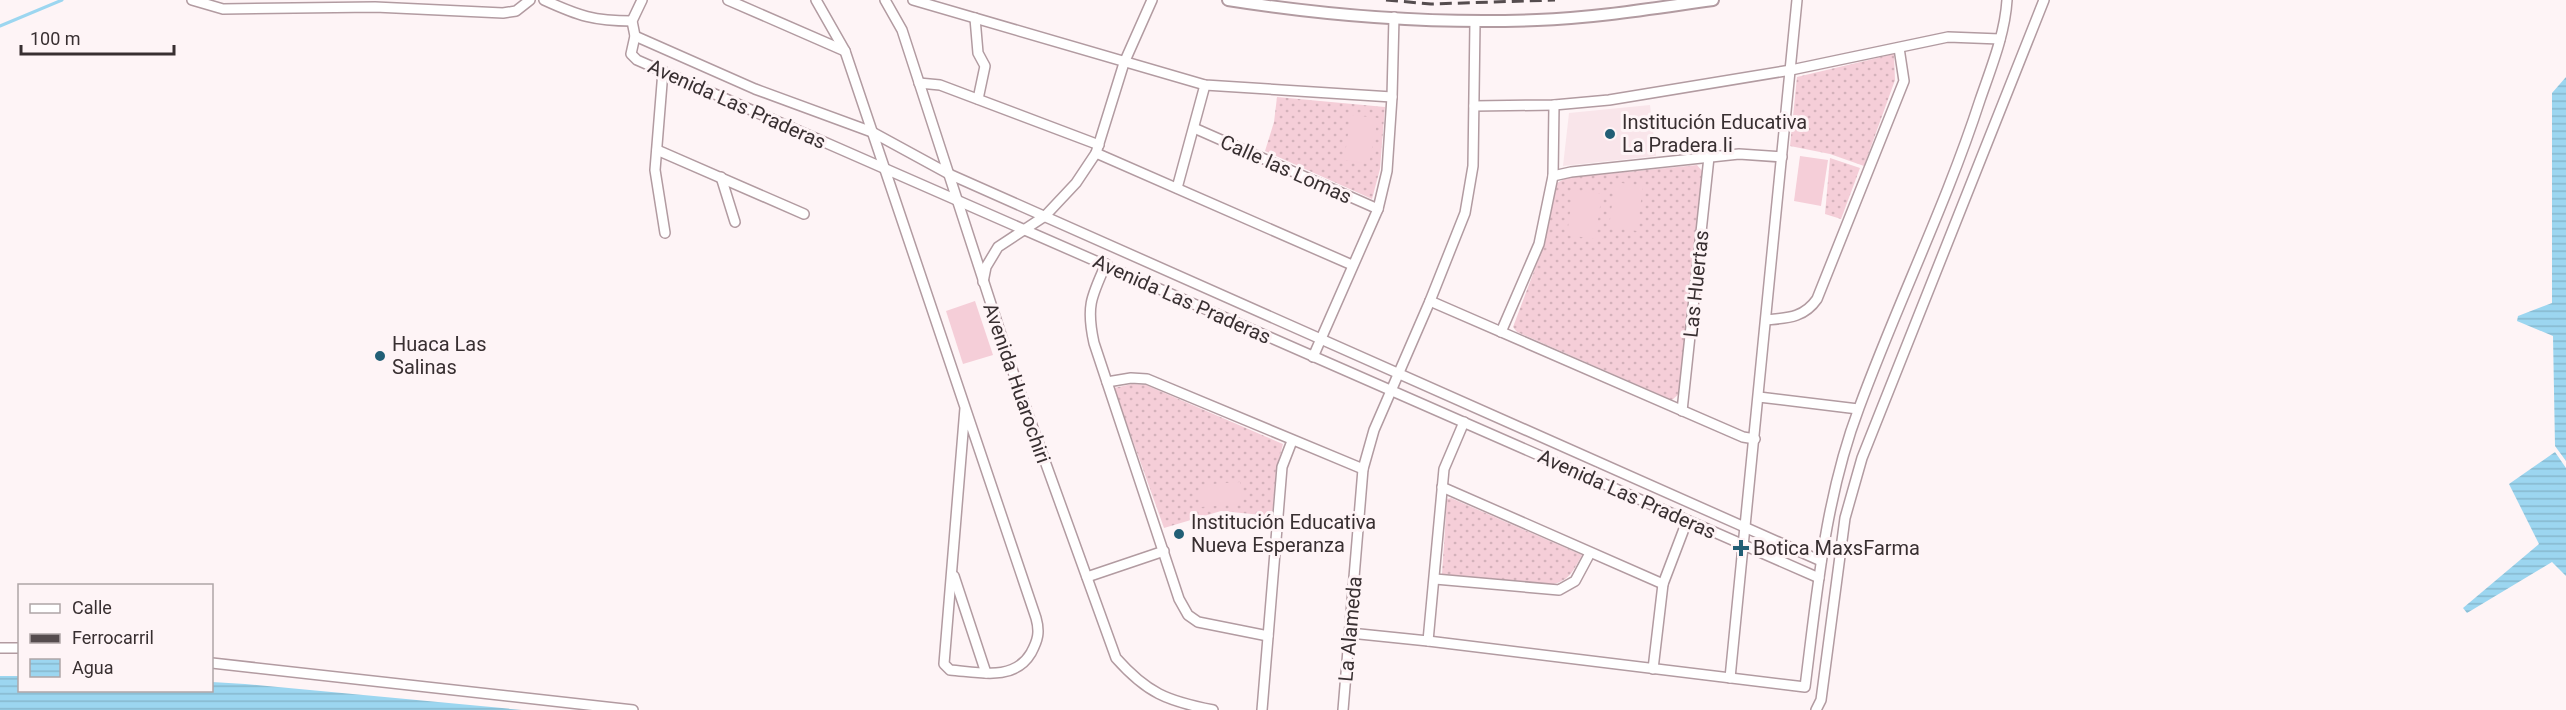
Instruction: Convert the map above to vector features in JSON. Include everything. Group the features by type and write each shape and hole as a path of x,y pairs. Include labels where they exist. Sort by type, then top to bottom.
{"street":[{"path":"192,0 223,9 257,4 503,13 516,11 530,0"},
{"path":"361,0 375,8"},
{"path":"544,0 578,15 597,20 632,21"},
{"path":"635,36 632,21 642,0"},
{"path":"728,0 845,51"},
{"path":"816,0 845,51 1040,630 1032,652 1018,667 1007,672 986,673 946,668 944,664 965,408"},
{"name":"Avenida Huarochiri","path":"885,0 902,30 959,201 983,283 1116,658 1133,677 1153,693 1213,710"},
{"path":"913,0 1124,63 1205,84 1392,97"},
{"path":"983,283 986,267 993,253 1023,229 1045,216 1076,183 1098,149 1124,63 1152,0"},
{"path":"1228,0 1272,7 1475,22 1539,20 1713,0"},
{"path":"1730,678 1745,546 1797,0"},
{"path":"1350,633 1428,640 1805,687 1829,510 1858,409 1965,148 2000,39 2007,0"},
{"path":"1816,710 1822,689 1845,518 1862,458 2044,0"},
{"path":"1313,357 1378,209 1387,171 1394,17"},
{"path":"975,18 978,53 985,66 978,99"},
{"name":"La Alameda","path":"1343,710 1363,469 1374,429 1430,301 1465,213 1473,166 1475,22"},
{"name":"Avenida Las Praderas","path":"1819,578 663,71 633,57 631,54 635,36 755,89 872,132 950,174 1821,561"},
{"path":"1474,106 1554,105 1609,100 1791,70 1948,38 2000,39"},
{"path":"1766,320 1803,314 1817,299 1904,81 1899,48"},
{"path":"663,71 656,170 665,233"},
{"path":"919,83 940,85 978,99 1098,149 1177,188 1352,265"},
{"path":"1177,188 1205,84"},
{"path":"1501,332 1539,244 1553,176 1554,105"},
{"name":"Calle las Lomas","path":"1194,128 1378,209"},
{"path":"657,150 804,214"},
{"path":"1553,176 1571,172 1739,154 1782,157"},
{"name":"Las Huertas","path":"1682,411 1709,157"},
{"path":"721,177 735,222"},
{"path":"1106,264 1091,298 1089,319 1107,382 1179,599 1188,615 1198,622 1268,636"},
{"path":"1430,301 1743,437 1755,439"},
{"path":"1107,382 1131,378 1147,379 1363,469"},
{"path":"1759,397 1858,409"},
{"path":"1428,640 1444,469 1464,422"},
{"path":"1262,710 1282,467 1292,441"},
{"path":"1442,487 1663,584"},
{"path":"1653,669 1663,584 1687,521"},
{"path":"1087,577 1164,551"},
{"path":"1435,579 1559,590 1575,581 1590,553"},
{"path":"952,570 986,673"},
{"path":"0,648 18,648"},
{"path":"213,663 633,710"}],"shaded area":[{"path":"1894,54 1895,80 1864,166 1830,154 1790,146 1797,77"},
{"path":"1277,97 1385,107 1380,169 1372,199 1265,151 1274,122"},
{"name":"Institución Educativa La Pradera Ii","path":"1650,105 1656,156 1563,166 1569,113"},
{"path":"1351,115 1378,118 1369,164 1344,160"},
{"path":"1800,156 1828,160 1821,206 1794,201"},
{"path":"1830,158 1860,168 1841,219 1825,214"},
{"path":"1697,165 1703,172 1681,392 1672,400 1517,332 1513,327 1545,242 1557,183 1566,178"},
{"path":"1615,182 1643,186 1637,231 1609,227"},
{"path":"1573,190 1602,194 1595,239 1567,235"},
{"path":"975,301 993,355 963,364 946,311"},
{"path":"1132,384 1146,385 1283,444 1276,470 1272,516 1221,511 1164,528 1114,388"},
{"path":"1240,482 1242,504 1201,507 1199,485"},
{"path":"1451,498 1582,555 1566,578 1549,585 1442,574 1447,499"}],"water":[{"path":"2566,77 2566,461 2555,446 2553,336 2517,321 2518,316 2552,303 2552,93"},
{"path":"2555,452 2566,468 2566,576 2552,562 2467,613 2463,608 2539,544 2509,484"},
{"path":"0,676 18,676 18,692 213,692 213,682 522,710 0,710"}],"waterway":[{"path":"0,26 62,0"}],"railway":[{"path":"1386,0 1431,4 1555,0"}],"place":[{"name":"Institución Educativa La Pradera Ii","path":"1610,134"},
{"name":"Huaca Las Salinas","path":"380,356"},
{"name":"Institución Educativa Nueva Esperanza","path":"1179,534"},
{"name":"Botica MaxsFarma","path":"1741,548"}]}
